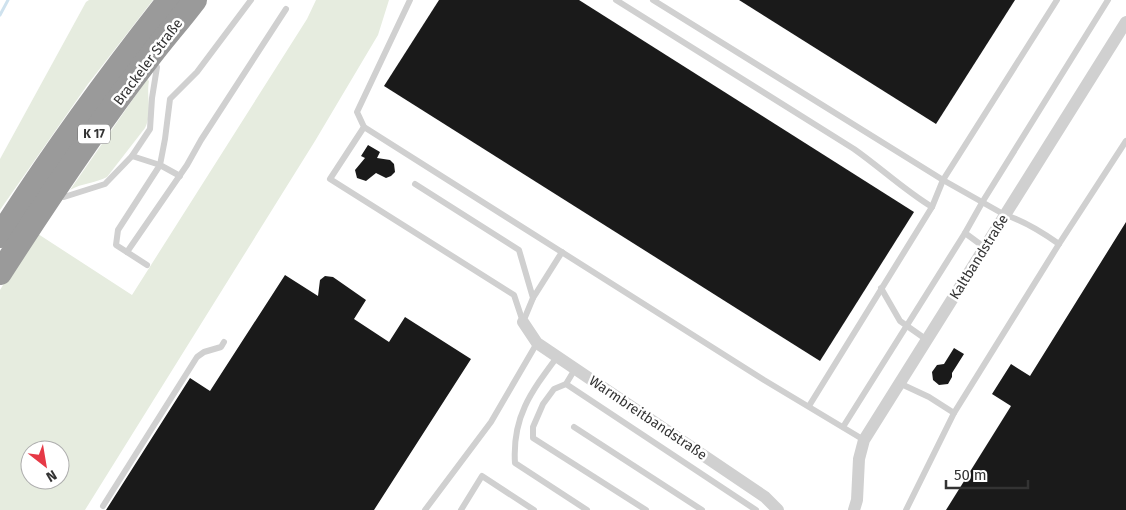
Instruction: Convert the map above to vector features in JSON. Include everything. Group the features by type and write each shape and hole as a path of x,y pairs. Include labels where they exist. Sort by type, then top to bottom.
{"highway":[{"name":"Brackeler Straße","path":"0,236 29,190 67,136 169,0"},
{"name":"Brackeler Straße","path":"0,272 54,192 148,60 195,0"}],"street":[{"name":"Kaltbandstraße","path":"858,507 859,459 864,440 1126,22"},
{"name":"Warmbreitbandstraße","path":"523,322 537,343 765,497 778,510"}],"lane":[{"path":"148,265 116,245 118,230 160,165 170,99 197,72 251,0"},
{"path":"410,0 357,112 364,127 764,380 864,440"},
{"path":"616,0 854,149 882,169 910,193 932,207"},
{"path":"653,0 943,180 1059,244"},
{"path":"809,406 932,207 943,180 1057,0"},
{"path":"843,427 965,234 983,201 1108,0"},
{"path":"127,252 180,176 200,140 286,9"},
{"path":"54,192 64,197 105,184 132,156 150,129 157,67 148,60"},
{"path":"364,127 330,179 514,295 523,322"},
{"path":"906,510 954,413 1059,244 1126,141"},
{"path":"132,156 160,165 180,176"},
{"path":"415,184 519,250 533,298"},
{"path":"965,234 984,246"},
{"path":"523,322 533,298 562,252"},
{"path":"882,288 900,321 927,340"},
{"path":"104,506 197,358 204,352 221,347 224,342"},
{"path":"425,510 491,422 537,343"},
{"path":"556,357 531,392 519,421 514,448 515,463 587,510"},
{"path":"575,369 566,384 554,389 543,404 533,427 533,438 646,510"},
{"path":"899,383 929,397 954,413"},
{"path":"566,384 756,510"},
{"path":"574,427 702,510"},
{"path":"461,510 482,476 534,510"}],"shaded area":[{"path":"89,0 153,0 88,84 0,210 0,159 86,2"},
{"path":"316,0 389,0 378,35 315,141 85,510 0,510 0,290 35,232 132,295 307,19"},
{"path":"147,79 149,81 149,117 145,128 107,177 70,190"}],"building":[{"path":"439,0 579,0 914,212 820,361 384,86"},
{"path":"739,0 1015,0 936,124"},
{"path":"368,145 380,152 377,158 390,160 394,164 395,172 391,176 386,178 376,173 366,181 357,178 355,170 365,158 361,156"},
{"path":"1126,222 1126,510 946,510 1011,406 992,394 1011,364 1030,376"},
{"path":"285,275 318,296 320,280 325,276 333,277 366,300 354,319 389,342 405,317 471,359 374,510 106,510 190,378 210,391"},
{"path":"954,348 964,354 952,373 948,384 939,385 933,380 932,372 937,365 944,364"}],"waterway":[{"path":"0,15 8,0"}]}
